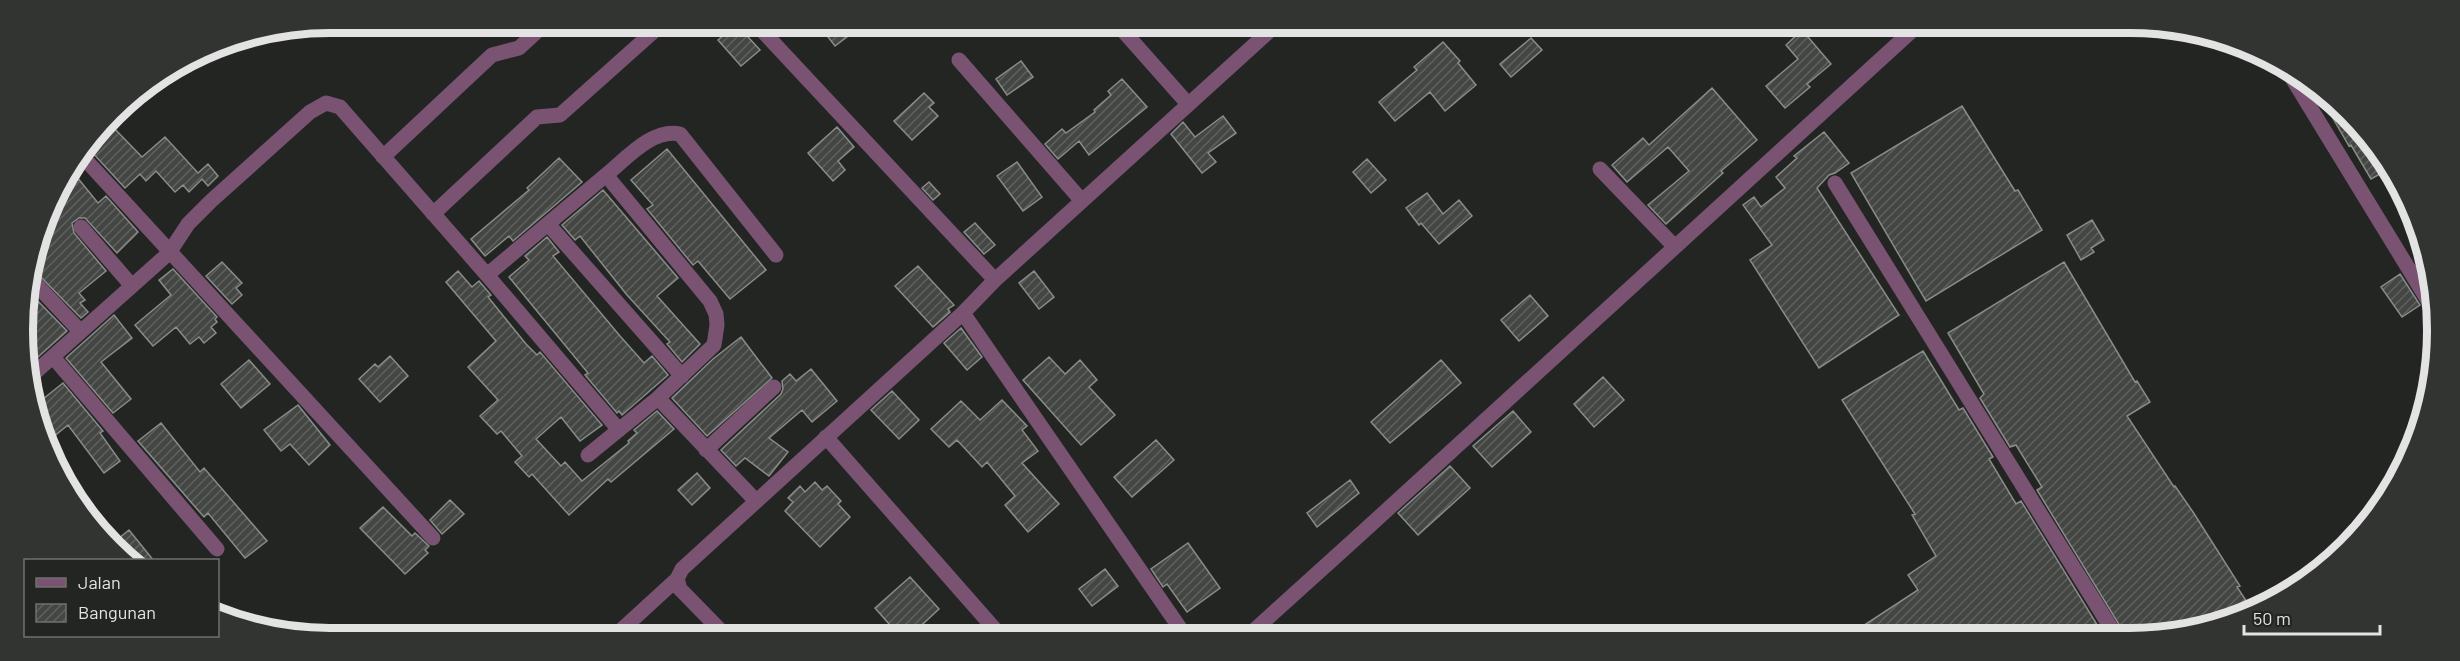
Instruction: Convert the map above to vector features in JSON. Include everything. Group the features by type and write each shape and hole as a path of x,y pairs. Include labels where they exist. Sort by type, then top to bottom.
{"street":[{"path":"383,157 492,55 519,48 535,33"},
{"path":"433,214 537,117 560,115 652,33"},
{"path":"764,33 995,280"},
{"path":"1125,33 1188,104"},
{"path":"623,628 677,579 682,569 963,313 995,280 1268,33"},
{"path":"1257,628 1533,379 1674,246 1909,33"},
{"path":"959,60 1082,201"},
{"path":"2295,83 2424,294"},
{"path":"36,371 169,253 188,224 211,201 310,112 326,103 339,106 619,430"},
{"path":"487,275 652,139 671,132 680,134 776,255"},
{"path":"86,160 433,538"},
{"path":"1600,169 1674,246"},
{"path":"588,454 682,376 714,345 717,334 716,314 710,301 606,175"},
{"path":"1835,183 2111,628"},
{"path":"548,224 682,376"},
{"path":"81,227 132,286"},
{"path":"37,285 80,331"},
{"path":"963,313 1180,628"},
{"path":"52,357 217,549"},
{"path":"706,450 774,387"},
{"path":"658,398 756,501"},
{"path":"826,437 994,628"},
{"path":"677,579 681,589 718,628"}],"building":[{"path":"726,33 744,33 760,50 741,66 718,40"},
{"path":"825,33 852,33 835,46"},
{"path":"1799,33 1805,33 1831,64 1807,84 1810,87 1785,108 1766,86 1798,59 1786,45"},
{"path":"1531,38 1542,50 1511,77 1500,64"},
{"path":"1443,42 1460,61 1458,63 1476,85 1445,111 1430,92 1395,121 1379,102 1417,70 1414,67"},
{"path":"1021,61 1033,77 1007,95 996,79"},
{"path":"1122,79 1147,107 1089,155 1079,141 1058,159 1045,144 1062,129 1066,133 1095,112 1094,110 1111,95 1108,91"},
{"path":"1712,88 1757,140 1666,224 1648,205 1689,171 1668,147 1627,182 1612,165 1643,138 1649,145"},
{"path":"924,93 934,103 929,107 938,116 912,140 894,121"},
{"path":"1962,106 2042,230 1926,301 1851,173"},
{"path":"2327,108 2366,149 2382,173 2371,179 2351,145 2349,146"},
{"path":"1223,116 1236,133 1208,153 1216,162 1202,173 1171,134 1183,122 1195,137"},
{"path":"113,127 142,157 165,137 198,173 208,164 218,176 208,186 202,179 189,192 183,185 175,192 156,171 146,181 140,174 125,188 92,152"},
{"path":"837,127 854,147 838,161 845,170 833,181 808,153"},
{"path":"1824,132 1849,163 1829,175 1817,188 1899,315 1819,368 1750,260 1772,245 1743,205 1754,197 1761,207 1785,188 1776,177 1797,158 1794,156"},
{"path":"667,149 766,270 730,299 698,261 693,265 647,209 653,205 631,180"},
{"path":"559,158 582,182 513,241 509,236 485,256 471,239 529,190 527,188"},
{"path":"1367,159 1386,180 1371,193 1353,172"},
{"path":"1017,162 1042,197 1023,211 997,176"},
{"path":"76,176 98,203 106,196 138,232 117,253 85,218 79,218 72,223 74,233 106,271 79,293 85,300 80,303 88,312 81,318 39,275 49,235"},
{"path":"929,182 940,194 933,200 922,188"},
{"path":"603,190 678,278 657,296 700,344 682,362 667,344 670,342 627,295 580,236 575,240 562,225"},
{"path":"1427,193 1443,214 1459,200 1472,216 1439,244 1421,223 1419,225 1406,208"},
{"path":"2092,220 2104,240 2091,248 2094,252 2081,260 2067,235"},
{"path":"975,223 995,245 984,254 964,232"},
{"path":"547,237 559,252 553,256 620,336 644,363 652,356 668,375 622,415 619,411 617,413 585,375 588,373 509,277 529,260 525,256"},
{"path":"222,262 242,283 236,288 242,295 232,304 206,276"},
{"path":"2064,262 2135,382 2137,381 2150,402 2127,416 2193,512 2240,586 2237,587 2248,603 2188,622 2121,628 2037,490 2042,487 2016,445 2010,447 1980,398 1984,394 1948,333"},
{"path":"918,266 954,305 948,309 950,312 933,327 895,286"},
{"path":"173,269 217,317 215,319 217,322 211,327 216,333 204,343 199,337 190,344 176,327 153,346 135,325 171,295 159,280"},
{"path":"458,271 472,287 479,281 491,295 488,297 526,344 537,355 540,352 602,425 580,441 561,417 536,439 561,466 565,462 582,481 629,443 628,441 637,433 634,430 657,411 674,429 611,482 608,479 569,515 532,474 529,477 515,462 522,456 501,431 497,434 480,416 498,400 468,367 496,341 446,282"},
{"path":"1034,271 1054,297 1039,309 1019,283"},
{"path":"2400,274 2420,305 2402,317 2381,287"},
{"path":"1530,295 1548,316 1519,341 1501,320"},
{"path":"35,299 67,331 35,360 33,330"},
{"path":"114,315 132,338 101,362 131,399 113,413 66,358"},
{"path":"961,328 982,357 967,370 944,343"},
{"path":"741,337 772,378 707,436 672,398 713,359"},
{"path":"1923,351 1959,410 1963,408 1993,457 1989,459 2016,504 2021,501 2099,628 1860,628 1918,590 1908,575 1936,556 1912,515 1915,514 1842,400"},
{"path":"390,356 408,376 380,402 359,379 375,364 378,367"},
{"path":"1049,357 1065,374 1080,360 1097,380 1089,387 1115,415 1081,445 1023,380"},
{"path":"249,360 270,384 241,408 221,384"},
{"path":"1441,360 1461,383 1390,443 1371,422"},
{"path":"811,369 837,401 812,422 802,410 769,438 788,452 769,476 745,458 736,466 721,450 781,394 782,381 790,374 796,381"},
{"path":"1603,377 1624,400 1594,427 1574,404"},
{"path":"63,383 103,431 100,433 120,461 104,473 68,425 53,437 41,400"},
{"path":"892,391 919,420 899,439 871,410"},
{"path":"1002,400 1027,426 1022,430 1038,451 1022,463 1059,504 1028,532 1005,505 1015,496 987,462 982,467 957,440 949,447 931,429 961,401 980,420"},
{"path":"298,405 330,445 309,465 290,444 281,451 264,430"},
{"path":"1513,411 1531,432 1492,467 1473,446"},
{"path":"161,423 200,472 204,468 267,541 245,558 208,513 204,517 138,441"},
{"path":"1156,440 1174,460 1132,497 1114,477"},
{"path":"1450,466 1470,488 1418,535 1398,513"},
{"path":"697,473 710,488 692,505 678,490"},
{"path":"1350,480 1359,493 1317,527 1307,513"},
{"path":"815,482 822,490 827,486 841,501 838,504 850,517 820,547 785,511 793,502 788,498 800,486 805,492"},
{"path":"450,500 464,514 442,534 430,520"},
{"path":"383,507 412,536 415,533 429,546 425,550 428,553 405,574 360,528"},
{"path":"129,530 152,559 140,559 118,539"},
{"path":"1188,543 1220,588 1187,612 1167,584 1163,587 1151,569"},
{"path":"1105,569 1118,586 1092,606 1079,589"},
{"path":"910,577 939,609 918,628 893,628 875,608"}]}
